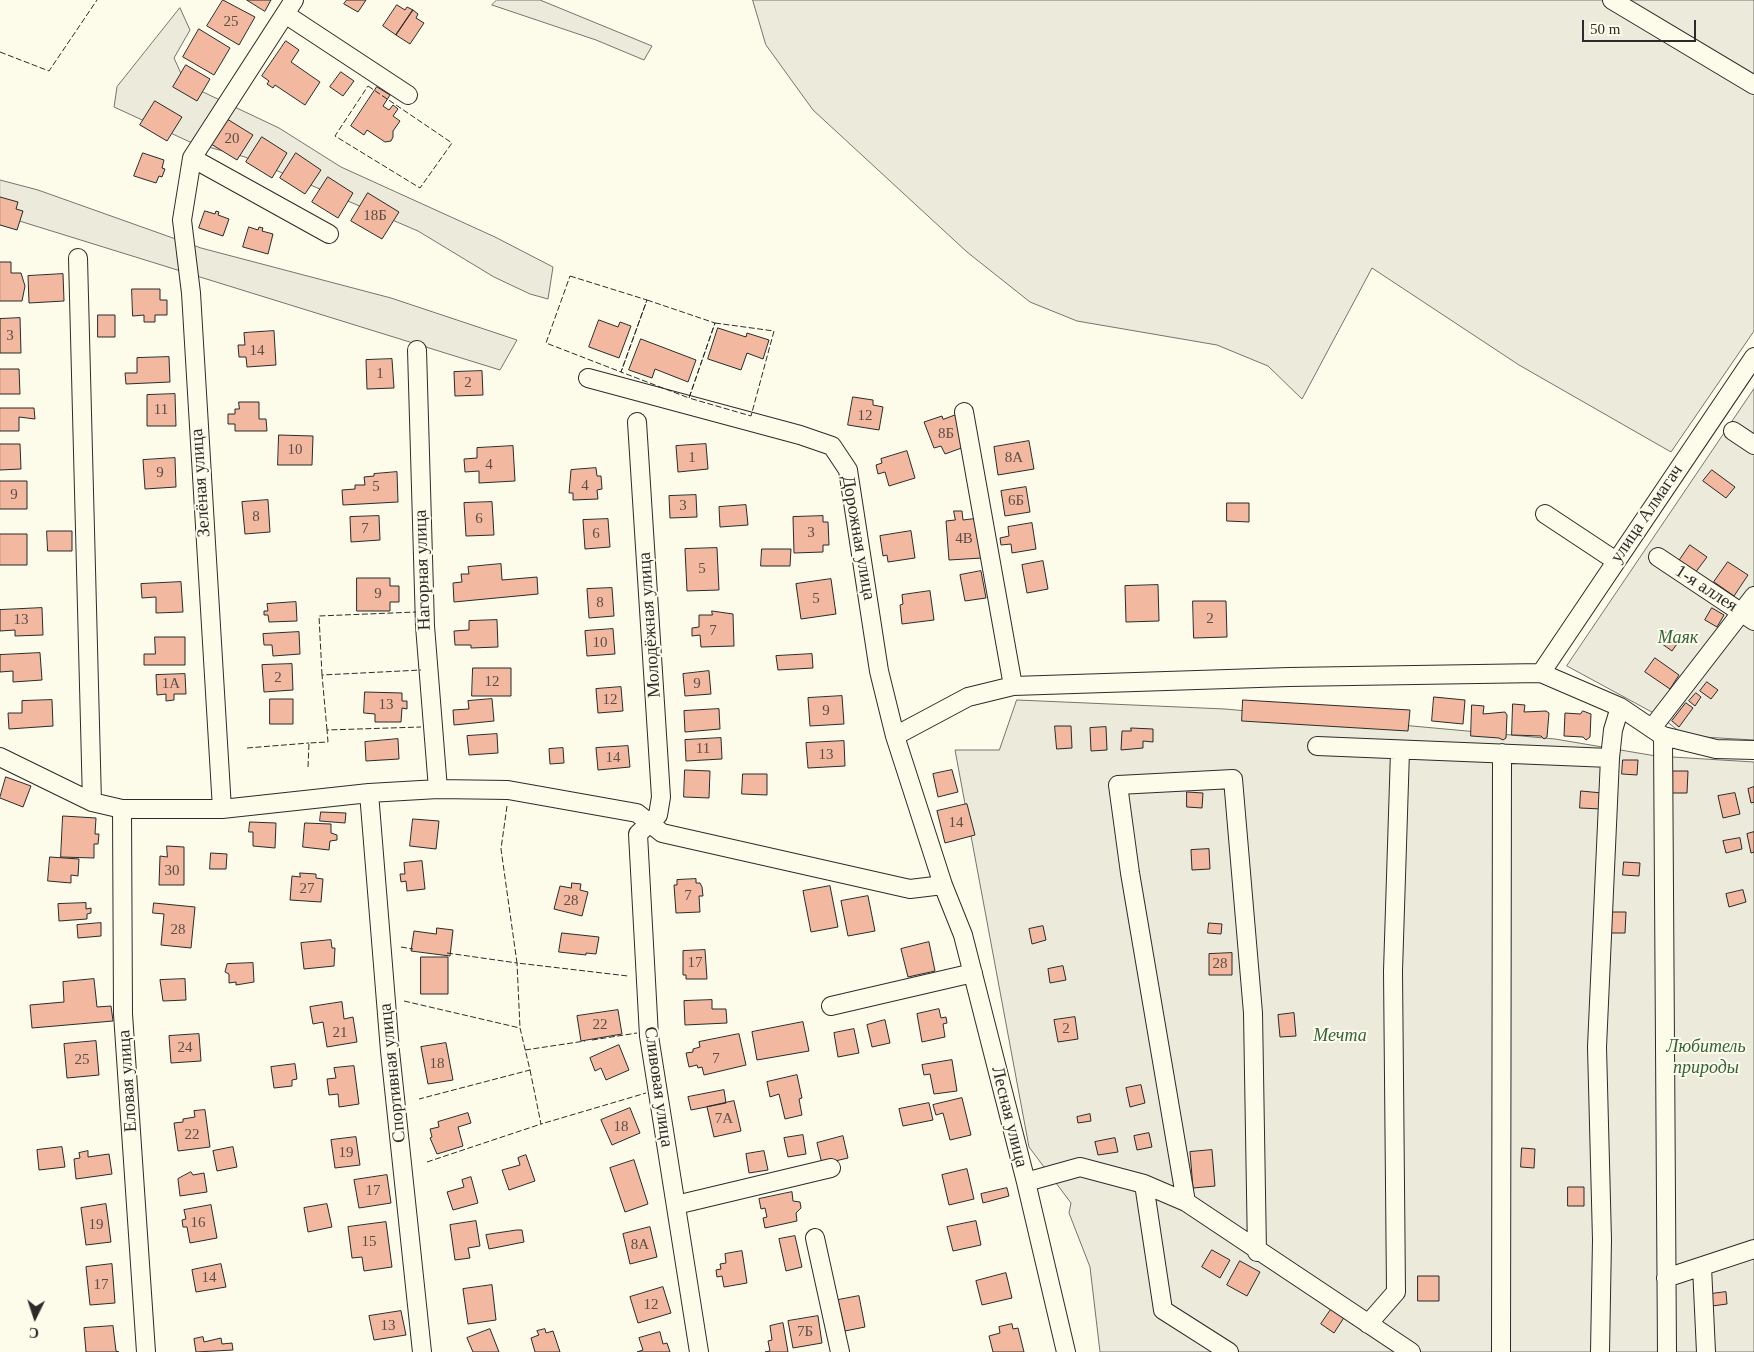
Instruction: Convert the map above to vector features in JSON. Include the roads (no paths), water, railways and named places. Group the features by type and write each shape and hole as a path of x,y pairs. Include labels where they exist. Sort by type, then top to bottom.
{"street":[{"path":"1612,0 1754,85"},
{"path":"329,234 192,158 290,7 408,94"},
{"name":"Зелёная улица","path":"192,158 182,220 191,293 222,809"},
{"path":"78,258 92,802"},
{"name":"Нагорная улица","path":"417,350 425,626 438,789"},
{"name":"улица Алмагач","path":"1541,673 1754,357"},
{"name":"Дорожная улица","path":"588,378 800,435 832,446 848,470 879,671 895,736 943,885"},
{"path":"964,412 1013,686"},
{"name":"Молодёжная улица","path":"637,422 661,798 658,815 649,823"},
{"path":"1733,431 1754,445"},
{"path":"1545,514 1616,561"},
{"name":"1-я аллея","path":"1658,557 1748,617"},
{"path":"1666,1352 1658,732 1748,617 1754,596"},
{"path":"895,736 968,697 1013,686 1288,677 1541,673 1620,707 1658,732 1716,749 1754,750"},
{"path":"1600,1352 1602,1240 1597,1047 1610,758 1612,730 1620,707"},
{"path":"1317,746 1400,751 1610,758"},
{"path":"1368,1324 1396,1292 1393,971 1400,751"},
{"path":"1501,1352 1502,753"},
{"path":"0,757 92,802 122,809 222,809 369,793 438,789 508,790 637,813 662,833 910,889 943,885"},
{"path":"1186,1202 1130,873 1118,784 1233,779 1253,1013 1257,1252"},
{"name":"Спортивная улица","path":"369,793 390,1051 422,1352"},
{"name":"Еловая улица","path":"122,809 123,1014 146,1352"},
{"name":"Сливовая улица","path":"649,823 638,834 649,1036 699,1352"},
{"name":"Лесная улица","path":"943,885 963,935 1026,1182 1066,1352"},
{"path":"831,1006 973,973"},
{"path":"1026,1182 1080,1167 1144,1184 1186,1202 1257,1252 1411,1352"},
{"path":"676,1205 831,1168"},
{"path":"1144,1184 1163,1310 1230,1352"},
{"path":"815,1238 840,1352"},
{"path":"1666,1278 1754,1249"},
{"path":"1702,1267 1706,1352"}],"park label":[{"name":"Маяк","path":"1678,638"},
{"name":"Мечта","path":"1340,1036"},
{"name":"Любитель природы","path":"1706,1057"}]}
